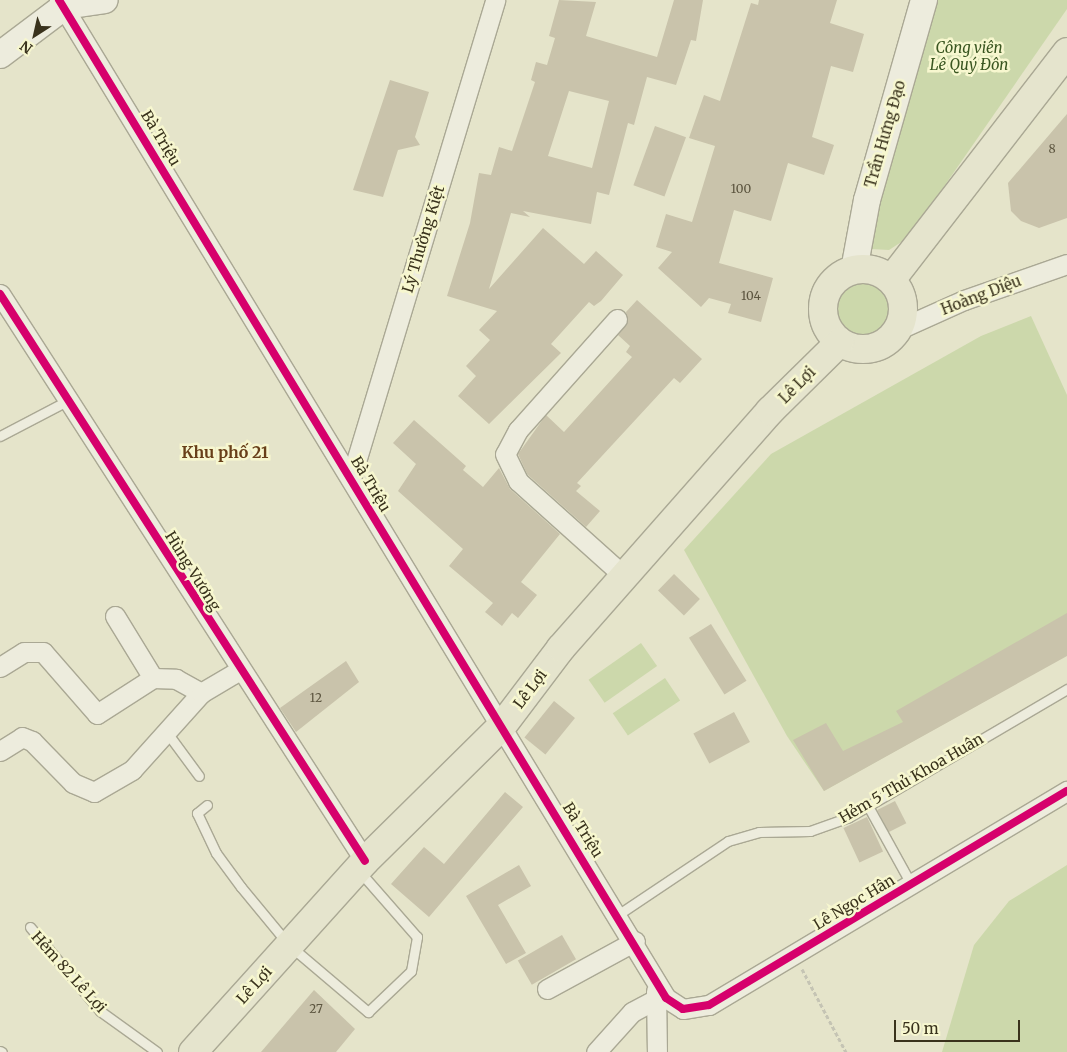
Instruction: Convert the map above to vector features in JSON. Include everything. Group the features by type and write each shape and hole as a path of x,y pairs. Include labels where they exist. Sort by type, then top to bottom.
{"main road":[{"path":"0,54 63,2 104,0"},
{"name":"Trần Hưng Đạo","path":"854,270 867,200 924,0"},
{"path":"890,280 1067,52"},
{"path":"867,269 890,280 903,304 897,330 878,346 852,348 840,342 825,321 825,296 841,275 854,270 867,269"},
{"name":"Lê Lợi","path":"193,1052 361,865 502,726 561,648 770,411 840,342"}],"street":[{"name":"Lý Thường Kiệt","path":"351,478 495,0"},
{"name":"Bà Triệu","path":"63,2 502,726 619,914 635,941 656,992"},
{"name":"Hoàng Diệu","path":"897,330 964,300 1067,264"},
{"name":"Hùng Vương","path":"0,294 70,400 361,865"},
{"path":"617,319 518,430 504,454 518,480 625,577"},
{"path":"115,616 153,678"},
{"path":"0,667 24,652 43,652 97,714 153,678 176,679 201,693"},
{"path":"1,749 22,738 32,741 73,782 94,792 132,770 168,734 201,693 240,670"},
{"name":"Lê Ngọc Hân","path":"656,992 683,1009 697,1008 794,954 1067,792"},
{"path":"547,989 635,941"},
{"path":"596,1052 632,1012 656,992"},
{"path":"656,992 657,1052"}],"lane":[{"path":"0,436 70,400"},
{"name":"Hẻm 5 Thủ Khoa Huân","path":"619,914 728,841 759,832 810,831 868,806 1067,689"},
{"path":"168,734 198,776"},
{"path":"207,805 197,813 216,854 289,945 363,1009 372,1011 411,971 417,937 361,865"},
{"path":"868,806 911,884"},
{"name":"Hẻm 82 Lê Lợi","path":"30,927 100,1011 157,1052"}],"path":[{"path":"794,954 846,1052"}],"green space":[{"name":"Công viên Lê Quý Đôn","path":"929,0 1067,0 1067,9 909,237 889,250 871,249 866,247"},
{"path":"863,281 878,286 886,294 891,309 886,324 878,332 863,337 848,332 840,324 835,309 840,294 848,286"},
{"path":"1031,316 1067,395 1067,655 824,791 787,736 684,550 771,454 981,336"},
{"path":"641,643 657,666 605,703 589,680"},
{"path":"665,678 680,700 628,736 613,713"},
{"path":"1067,865 1067,1052 942,1052 974,945 1009,901"}],"building":[{"path":"559,0 596,2 586,36 657,57 674,0 703,0 696,41 691,40 676,85 647,77 634,125 628,123 609,195 597,192 591,224 523,211 530,217 511,213 489,289 543,228 584,264 596,251 623,275 601,301 594,306 589,302 551,344 561,353 489,424 458,396 476,376 466,366 490,340 479,330 497,311 447,296 470,223 479,173 491,175 499,147 512,151 535,82 531,80 536,62 547,65 555,38 549,36","holes":["569,91 609,101 592,168 548,156"]},
{"path":"759,0 837,0 830,23 864,34 853,72 831,66 812,137 834,145 824,175 788,163 771,221 734,210 719,263 773,278 761,322 728,313 731,304 709,298 701,307 658,268 672,252 656,247 666,214 692,222 715,146 689,138 704,95 720,101 751,3 758,5"},
{"path":"390,80 429,92 415,137 420,145 398,150 383,197 353,190"},
{"path":"1067,114 1067,218 1039,228 1021,221 1011,211 1008,183"},
{"path":"655,126 686,137 664,196 633,185"},
{"path":"637,300 702,359 680,383 674,378 577,483 581,486 576,491 600,511 586,527 527,474 518,454 546,415 564,432 632,357 626,352 630,346 618,335 628,322 626,312"},
{"path":"414,420 466,466 463,470 483,487 499,468 510,489 560,534 521,582 537,595 518,618 512,613 502,626 485,612 493,603 449,566 463,549 398,491 416,464 393,443"},
{"path":"674,574 700,599 684,616 658,591"},
{"path":"1067,613 1067,656 824,791 793,740 826,723 843,751 903,722 896,711"},
{"path":"711,624 747,681 724,695 689,638"},
{"path":"346,661 359,682 296,732 280,708"},
{"path":"554,701 575,718 545,755 524,738"},
{"path":"734,712 750,742 709,764 693,734"},
{"path":"505,792 523,807 429,917 391,884 424,847 444,864"},
{"path":"895,801 906,823 889,832 877,810"},
{"path":"867,817 883,851 859,862 843,828"},
{"path":"519,865 531,886 498,905 526,953 506,964 466,896"},
{"path":"562,935 576,959 532,985 518,960"},
{"path":"314,990 355,1029 336,1052 261,1052"}],"cycle path":[{"path":"59,0 666,998 683,1009 709,1005 1067,791"},
{"path":"0,294 365,861"}],"district":[{"name":"Khu phố 21","path":"225,452"}]}
